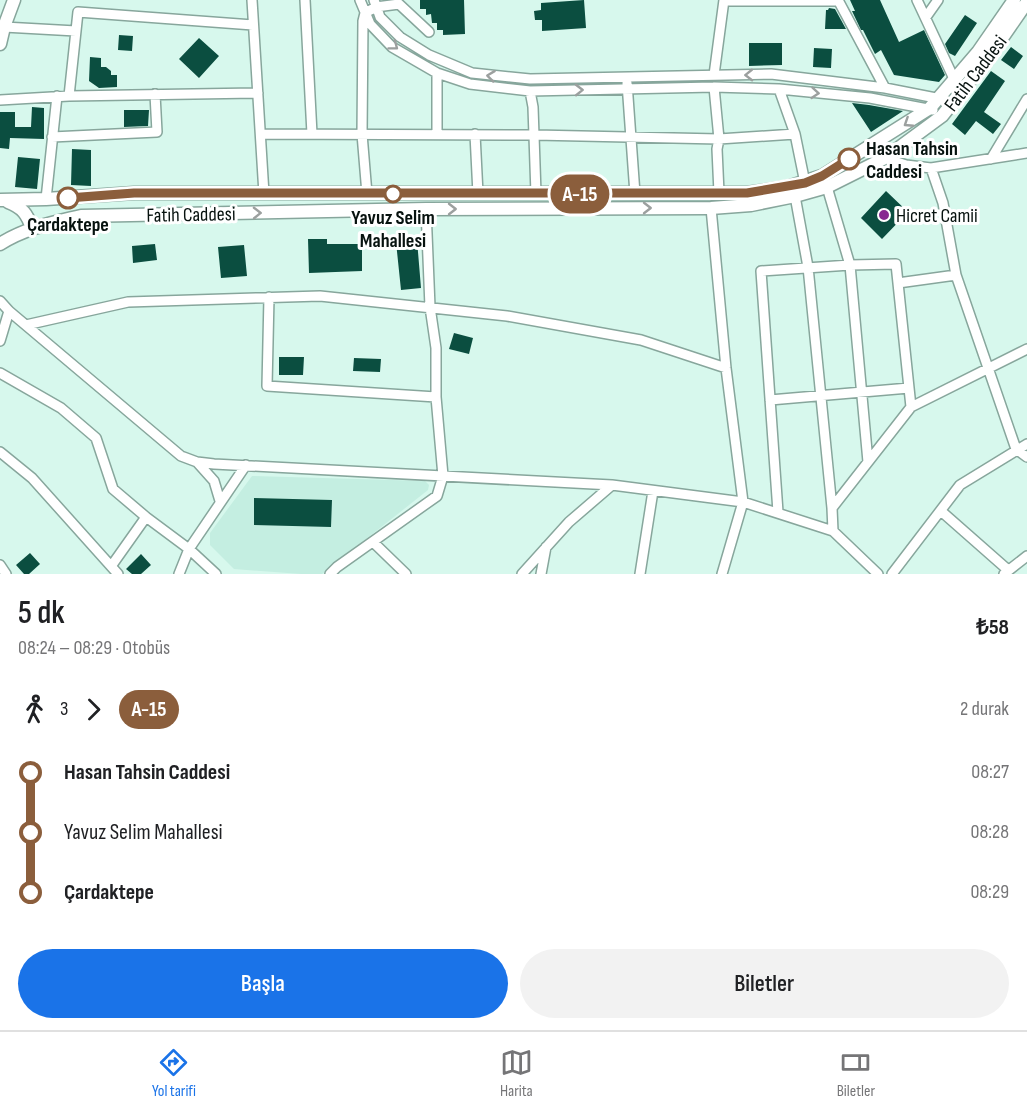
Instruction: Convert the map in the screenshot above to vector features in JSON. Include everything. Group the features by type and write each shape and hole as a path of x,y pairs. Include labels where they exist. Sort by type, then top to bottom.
{"main road":[{"path":"0,44 14,0"},
{"name":"Fatih Caddesi","path":"0,200 134,193 747,193 805,183 832,170 930,108 978,52 1014,0"},
{"name":"Fatih Caddesi","path":"0,243 17,233 32,228 81,216 426,209 711,208 751,205 795,196 827,187 885,158 942,116 991,54 1027,2"},
{"path":"0,200 19,206 27,214 32,228"}],"street":[{"path":"252,0 264,194"},
{"path":"305,0 312,134"},
{"path":"360,0 370,24 392,47 437,73 461,82 530,91 714,87 779,89 870,98 930,108 942,116"},
{"path":"714,75 724,0 838,0 885,88"},
{"path":"917,0 955,81"},
{"path":"926,17 938,0"},
{"path":"375,3 381,17 400,37 429,55 472,73 514,78 771,74 885,88 940,98 952,104"},
{"path":"367,194 362,134 363,21 365,13 375,3 399,4 429,32"},
{"path":"69,96 78,12 254,25"},
{"path":"4,27 76,31"},
{"path":"437,73 437,134"},
{"path":"627,77 626,89 635,194"},
{"path":"512,90 514,78"},
{"path":"714,87 719,139 717,149 718,193"},
{"path":"779,89 795,134 805,183"},
{"path":"530,91 535,135 536,194"},
{"path":"0,100 57,96 258,93"},
{"path":"52,137 157,132 155,94"},
{"path":"46,199 57,96"},
{"path":"991,159 1027,99"},
{"path":"261,134 535,135 719,139 795,134"},
{"path":"475,135 478,194"},
{"path":"885,158 906,165 931,168 1027,153"},
{"path":"931,168 943,203 956,275 1016,449 1027,457"},
{"path":"827,187 850,265 868,462"},
{"path":"795,196 808,267 834,531"},
{"path":"711,208 726,368 743,502 722,574"},
{"path":"330,574 438,496 443,476 436,398 436,348 430,307 426,209"},
{"path":"778,512 761,271 896,264 910,407"},
{"path":"898,283 956,275"},
{"path":"26,325 128,302 320,296 507,316 641,340 726,368"},
{"path":"269,297 267,386 436,398"},
{"path":"0,301 152,434 180,456 197,462 612,485 743,502 834,531 878,574"},
{"path":"0,341 9,311"},
{"path":"832,508 910,407 1027,349"},
{"path":"0,373 62,408 96,438 113,489 146,518 189,549 216,574"},
{"path":"770,400 909,388"},
{"path":"892,574 960,485 1027,444"},
{"path":"0,452 32,478 118,574"},
{"path":"197,462 214,481 220,501"},
{"path":"179,574 189,549 246,465"},
{"path":"522,574 569,522 612,485"},
{"path":"640,574 653,491"},
{"path":"941,511 1006,572 1027,556"},
{"path":"112,565 146,518"},
{"path":"373,542 406,574"},
{"path":"541,574 546,547"},
{"path":"0,565 6,574"}],"shaded area":[{"path":"252,476 425,481 429,485 428,490 322,574 301,574 234,569 210,545 210,533"}],"building":[{"path":"420,0 464,0 465,34 443,35 443,30 437,30 437,23 432,23 431,14 426,15 426,9 420,9"},
{"path":"584,0 586,28 542,31 542,20 535,20 534,11 541,10 541,3"},
{"path":"850,0 880,0 899,42 924,30 945,75 939,82 894,75 881,50 875,54 852,11 855,11"},
{"path":"835,9 846,29 825,29 826,10"},
{"path":"965,15 977,23 955,56 949,53 945,44"},
{"path":"119,35 133,36 132,51 118,50"},
{"path":"199,38 219,56 199,78 179,59"},
{"path":"749,43 782,43 782,65 749,66"},
{"path":"1011,47 1023,56 1014,69 1001,60"},
{"path":"814,48 832,49 831,68 813,67"},
{"path":"90,57 101,58 101,67 106,67 111,71 111,75 117,75 117,87 99,88 89,81"},
{"path":"991,71 1005,81 984,112 1001,124 993,134 976,121 965,135 952,124"},
{"path":"852,103 869,105 903,111 871,132"},
{"path":"32,107 44,108 44,139 10,138 9,149 0,148 0,112 15,112 15,127 31,127"},
{"path":"124,110 149,110 148,126 124,127"},
{"path":"72,149 91,150 91,186 71,185"},
{"path":"18,157 40,159 37,189 15,187"},
{"name":"Hicret Camii","path":"886,191 908,212 882,239 861,218"},
{"path":"308,239 327,239 327,244 362,244 362,271 309,273"},
{"path":"417,240 421,288 401,290 396,242"},
{"path":"155,244 157,260 133,263 132,246"},
{"path":"244,245 247,276 221,278 218,247"},
{"path":"454,333 473,338 469,354 449,349"},
{"path":"279,357 304,357 303,375 279,375"},
{"path":"354,358 381,359 380,372 353,371"},
{"path":"254,498 332,500 331,527 254,525"},
{"path":"30,553 40,564 29,574 24,574 16,565"},
{"path":"141,554 151,565 141,574 132,574 126,569"}],"bus line":[{"name":"A-15","path":"68,198 134,193 747,193 805,183 822,176 849,159"}],"place":[{"name":"Hasan Tahsin Caddesi","path":"849,159"},
{"name":"Yavuz Selim Mahallesi","path":"393,194"},
{"name":"Çardaktepe","path":"68,198"},
{"name":"Hicret Camii","path":"884,215"}]}
